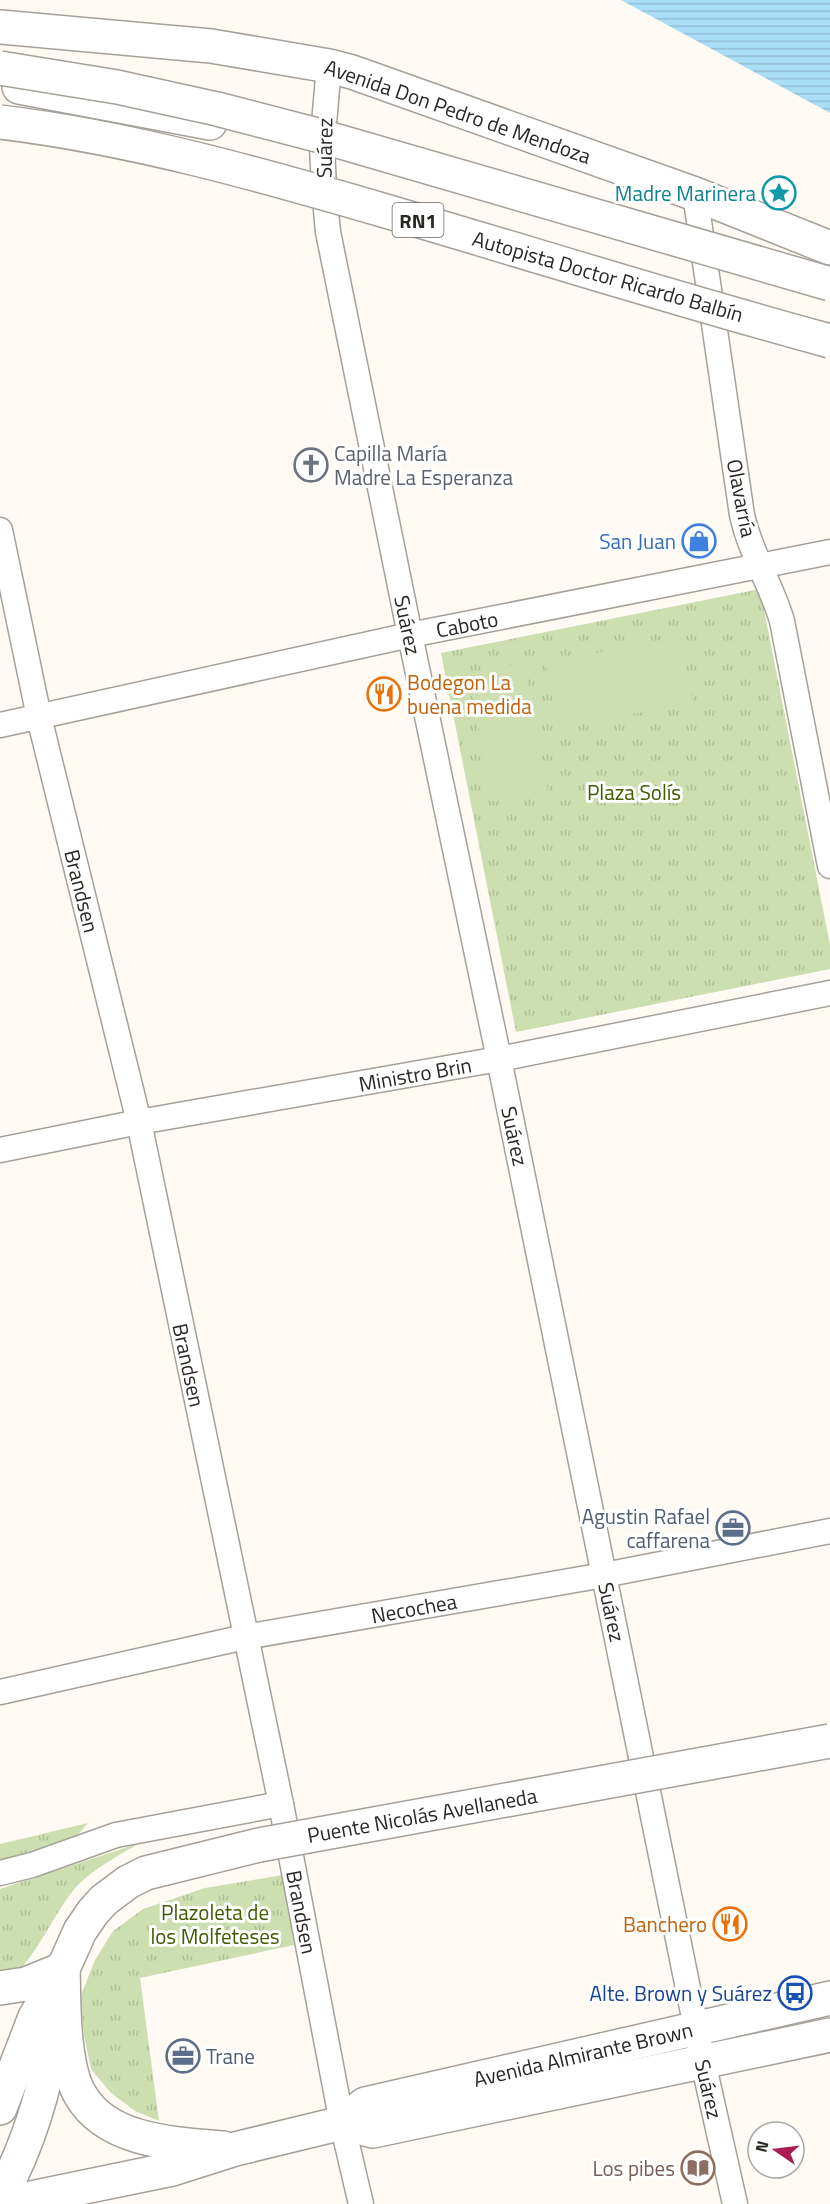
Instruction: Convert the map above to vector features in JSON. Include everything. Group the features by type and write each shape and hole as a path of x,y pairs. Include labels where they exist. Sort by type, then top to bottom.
{"main road":[{"name":"Avenida Don Pedro de Mendoza","path":"0,27 211,46 329,66 446,104 695,194 830,248"},
{"name":"RN1","path":"0,68 117,87 328,138 830,284"},
{"path":"0,83 254,131 322,147 830,294"},
{"name":"Autopista Doctor Ricardo Balbín","path":"0,122 107,139 248,172 830,341"},
{"name":"Puente Nicolás Avellaneda","path":"0,2108 35,2018 63,1969 74,1941 104,1900 128,1882 146,1873 259,1845 830,1741"},
{"path":"0,1988 26,1984 63,1969 66,2045 75,2084 81,2097 90,2107 111,2124 135,2134 184,2144 235,2149"},
{"name":"Puente Nicolás Avellaneda","path":"0,2198 31,2130 43,2087 63,1969"},
{"name":"Avenida Almirante Brown","path":"2,2204 172,2169 235,2149 342,2123 365,2104 830,1998"},
{"name":"Avenida Almirante Brown","path":"342,2123 373,2131 830,2035"}],"street":[{"name":"Suárez","path":"329,66 322,147 328,232 703,2062 735,2204"},
{"name":"Olavarría","path":"695,194 742,515 746,534 776,600 782,621 830,866"},
{"name":"Brandsen","path":"0,530 39,717 139,1122 280,1804 342,2123 361,2204"},
{"name":"Caboto","path":"0,725 410,635 830,552"},
{"name":"Ministro Brin","path":"0,1150 139,1122 499,1059 830,993"},
{"name":"Necochea","path":"0,1692 245,1637 604,1575 830,1531"},
{"path":"0,1873 32,1865 116,1835 280,1804"}],"green space":[{"name":"Plaza Solís","path":"760,589 830,945 830,969 516,1032 441,653"},
{"path":"681,637 693,703 558,728 546,662"},
{"path":"523,663 548,790 493,801 468,674"},
{"path":"88,1823 76,1837 0,1861 0,1844"},
{"name":"Plazoleta de los Molfeteses","path":"140,1843 101,1867 79,1884 30,1958 12,1974 0,1975 0,1889"},
{"name":"Plazoleta de los Molfeteses","path":"283,1875 294,1945 140,1978 159,2121 135,2111 110,2092 91,2069 84,2035 80,1998 95,1960 113,1931 143,1909 205,1888"}],"water":[{"path":"621,0 830,0 830,113"}],"place":[{"name":"Madre Marinera","path":"779,193"},
{"name":"Capilla María Madre La Esperanza","path":"311,465"},
{"name":"San Juan","path":"699,541"},
{"name":"Bodegon La buena medida","path":"384,694"},
{"name":"Agustin Rafael caffarena","path":"733,1528"},
{"name":"Banchero","path":"730,1924"},
{"name":"Alte. Brown y Suárez","path":"795,1993"},
{"name":"Trane","path":"183,2056"},
{"name":"Los pibes","path":"698,2168"}]}
